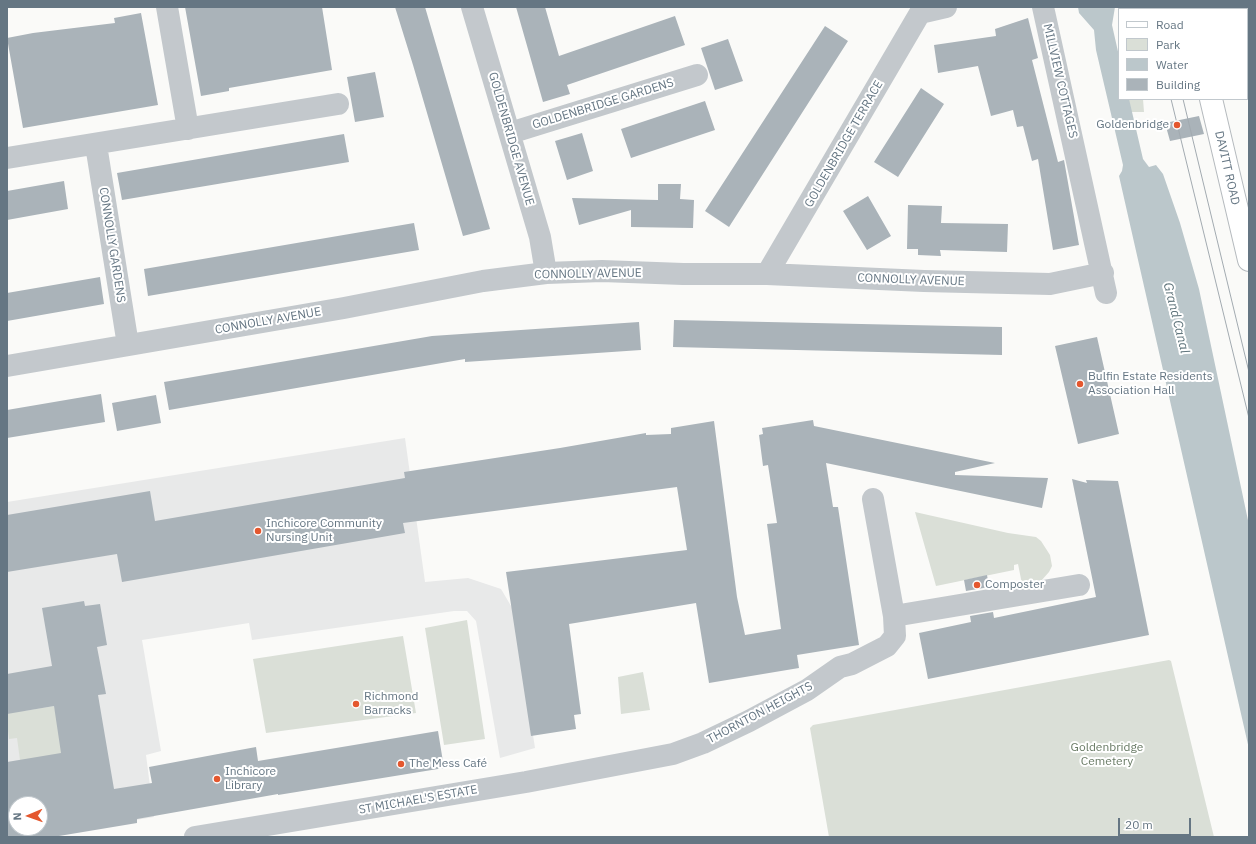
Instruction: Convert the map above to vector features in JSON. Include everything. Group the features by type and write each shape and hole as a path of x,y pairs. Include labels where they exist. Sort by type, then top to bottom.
{"main road":[{"name":"DAVITT ROAD","path":"1211,100 1249,260"}],"street":[{"path":"167,7 188,129"},
{"name":"GOLDENBRIDGE AVENUE","path":"472,7 540,237 546,273"},
{"name":"GOLDENBRIDGE TERRACE","path":"767,274 918,10 946,7"},
{"name":"MILLVIEW COTTAGES","path":"1043,7 1104,283"},
{"name":"GOLDENBRIDGE GARDENS","path":"510,133 697,75"},
{"path":"7,158 96,145 338,104"},
{"name":"CONNOLLY GARDENS","path":"96,145 128,345"},
{"name":"CONNOLLY AVENUE","path":"7,366 344,308 483,281 546,273 602,271 682,274 767,274 924,281 1050,284 1104,283"},
{"name":"THORNTON HEIGHTS","path":"641,760 673,754 703,744 807,690 840,667 852,664 887,646 896,636 894,616 873,500"},
{"path":"894,616 1079,585"},
{"name":"ST MICHAEL'S ESTATE","path":"195,837 526,782 641,760"}],"shaded area":[{"path":"405,438 425,582 468,578 501,589 514,611 535,748 500,758 476,621 467,611 454,611 252,640 249,623 142,640 161,751 146,755 154,817 48,834 48,796 8,796 8,836 36,836 7,837 7,502"}],"green space":[{"path":"1125,100 1143,100 1144,112 1128,112"},
{"path":"915,512 1008,533 1036,537 1041,541 1050,555 1052,566 1041,581 1022,584 1018,564 1014,565 1014,570 936,586"},
{"path":"467,620 485,739 444,745 425,628"},
{"path":"403,636 416,713 266,733 253,659"},
{"name":"Goldenbridge Cemetery","path":"1169,660 1171,661 1214,837 829,837 810,728 813,725"},
{"path":"643,672 650,710 621,714 618,677"},
{"path":"7,699 24,711 54,706 70,774 20,760 17,738 9,739"}],"water":[{"name":"Grand Canal","path":"1078,7 1115,7 1112,25 1118,52 1118,100 1129,100 1143,159 1149,167 1156,165 1163,174 1180,223 1199,289 1249,525 1249,749 1119,176 1123,165 1096,50 1094,30 1079,13"}],"building":[{"path":"185,7 322,7 332,70 229,88 229,91 201,96"},
{"path":"395,7 425,7 490,229 463,236"},
{"path":"516,7 545,7 559,56 675,16 685,45 567,85 570,94 543,102"},
{"path":"141,13 158,105 23,128 7,38 33,33 115,23 114,18"},
{"path":"1028,18 1038,58 1032,60 1058,162 1064,160 1079,245 1053,250 1038,159 1032,161 1023,126 1017,127 1013,110 991,116 978,66 938,73 934,45 996,36 995,29"},
{"path":"825,26 848,41 729,227 705,211"},
{"path":"728,39 743,81 715,90 701,48"},
{"path":"375,72 384,117 355,122 347,77"},
{"path":"921,88 944,104 898,177 874,162"},
{"path":"705,101 715,130 631,158 621,129"},
{"path":"1199,116 1204,134 1170,141 1165,123"},
{"path":"582,133 593,171 567,180 555,141"},
{"path":"344,134 349,162 122,200 117,173"},
{"path":"64,181 68,209 7,220 7,191"},
{"path":"658,184 681,184 680,199 694,200 693,228 631,227 631,210 579,225 572,198 658,200"},
{"path":"868,196 891,236 867,250 843,211"},
{"path":"908,205 942,206 941,223 1008,224 1007,252 940,250 941,256 918,255 918,249 907,249"},
{"path":"414,223 419,250 148,296 144,269"},
{"path":"100,277 104,304 7,321 7,293"},
{"path":"674,320 1002,327 1002,355 673,347"},
{"path":"639,322 641,350 465,362 465,359 169,410 164,382 432,336"},
{"path":"1097,337 1119,434 1078,444 1055,346"},
{"path":"101,394 105,422 7,438 7,410"},
{"path":"156,395 161,423 117,431 112,403"},
{"path":"813,420 814,426 995,463 955,472 955,475 1048,478 1042,508 826,463 833,507 838,507 859,645 797,655 799,668 709,683 696,603 569,624 581,714 574,715 576,729 531,736 506,572 687,550 677,487 403,523 405,533 122,582 117,554 7,572 7,515 150,491 155,521 405,478 404,472 646,433 646,435 671,434 671,428 714,421 737,597 745,635 781,629 767,524 777,523 768,465 763,466 759,435 763,434 762,428"},
{"path":"1072,479 1087,483 1086,480 1118,481 1149,635 928,679 919,633 971,622 970,616 993,612 994,618 1096,597"},
{"name":"Composter","path":"987,575 989,587 966,591 964,580"},
{"path":"84,601 85,606 100,604 107,645 97,647 106,694 98,695 114,789 152,783 149,767 256,747 258,761 438,731 444,768 278,794 137,819 137,823 53,837 7,837 7,762 61,753 54,706 7,714 7,674 52,666 42,608"}],"tram line":[{"path":"1171,100 1249,418"},
{"path":"1183,100 1249,372"}],"place":[{"name":"Goldenbridge","path":"1177,125"},
{"name":"Bulfin Estate Residents Association Hall","path":"1080,384"},
{"name":"Inchicore Community Nursing Unit","path":"258,531"},
{"name":"Composter","path":"977,585"},
{"name":"Richmond Barracks","path":"356,704"},
{"name":"The Mess Café","path":"401,764"},
{"name":"Inchicore Library","path":"217,779"}]}
